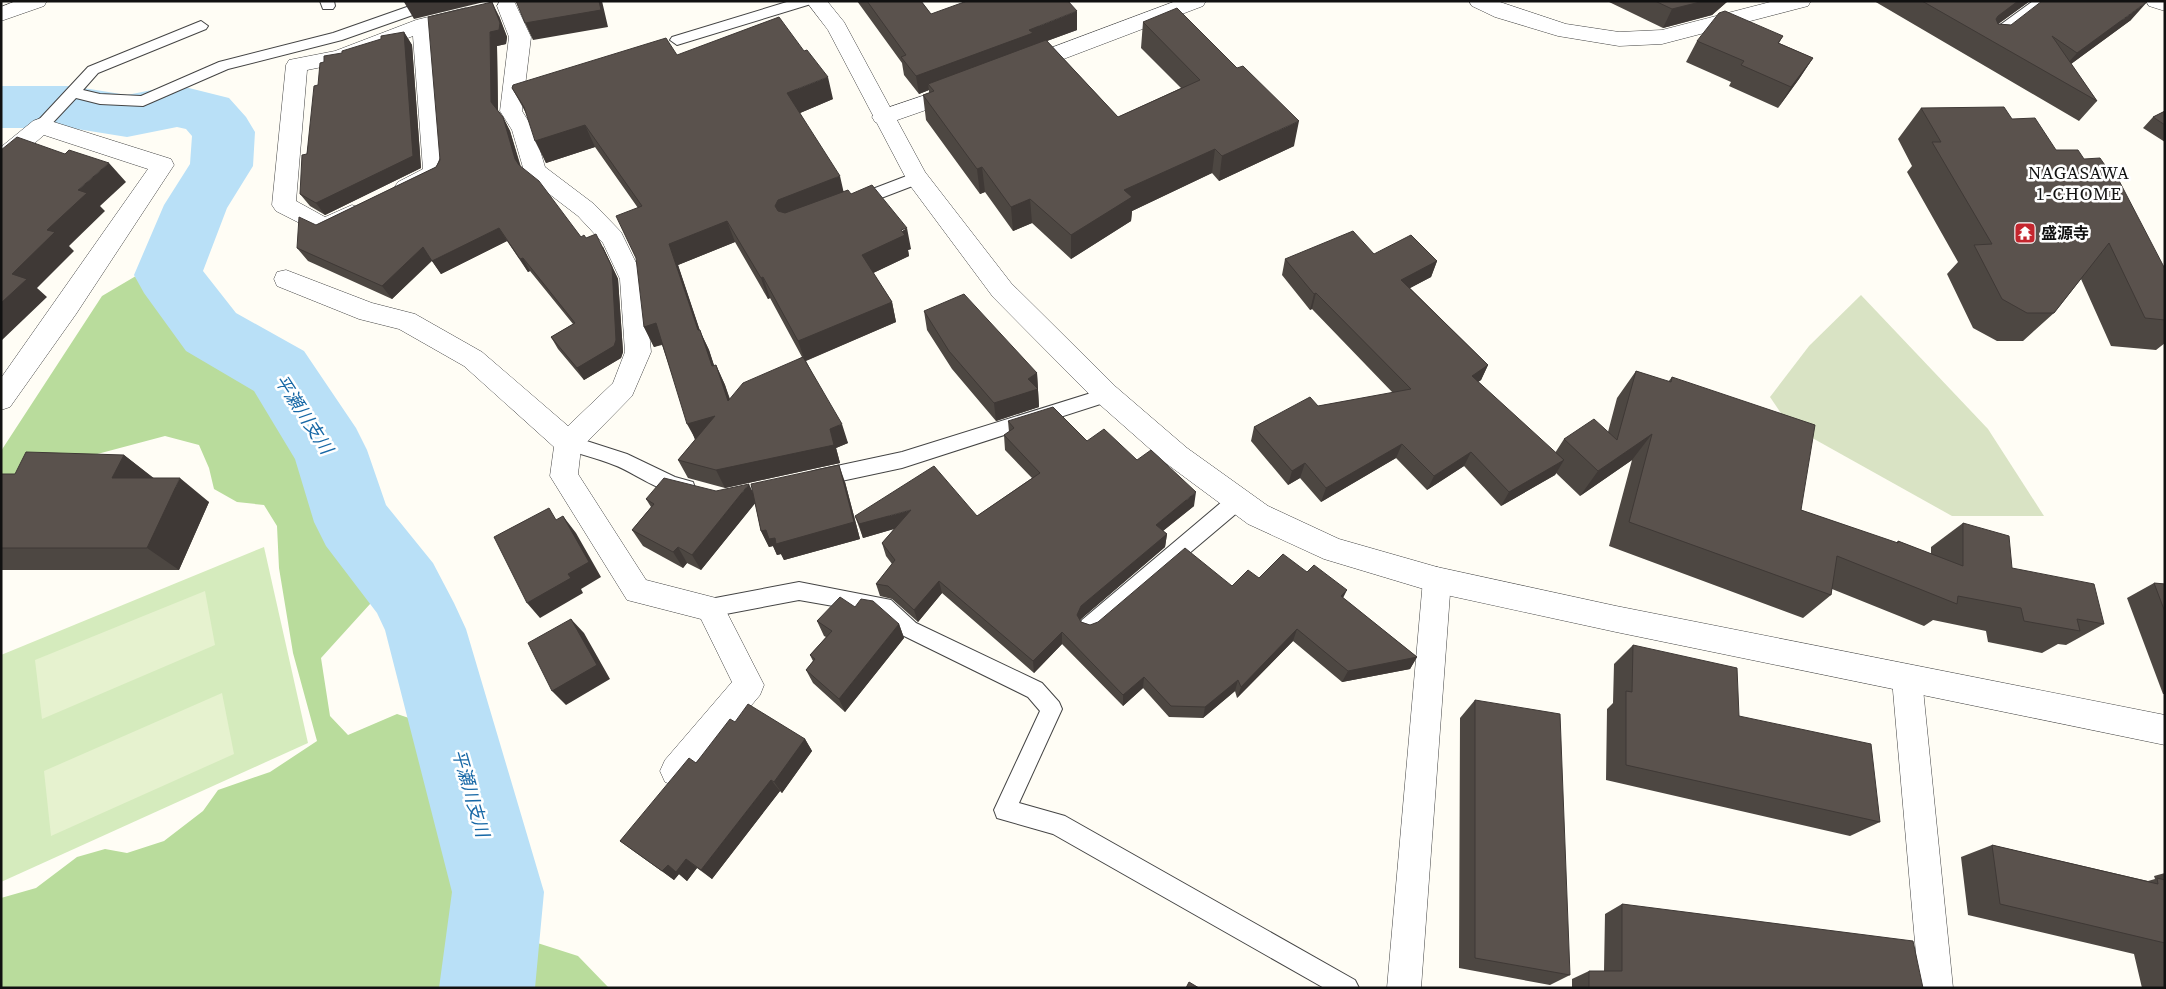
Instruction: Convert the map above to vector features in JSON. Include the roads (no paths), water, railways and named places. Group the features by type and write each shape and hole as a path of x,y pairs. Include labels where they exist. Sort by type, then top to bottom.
{"street":[{"path":"1,14 37,1"},
{"path":"816,1 836,26 882,117 917,178 1002,290 1107,394 1177,456 1258,515 1334,550 1437,580 1907,679 2165,730"},
{"path":"1007,72 1196,1"},
{"path":"1479,1 1502,12 1565,31 1619,38 1662,37 1801,1"},
{"path":"1726,1 1749,14"},
{"path":"2156,1 2165,4"},
{"path":"422,25 435,174 325,227 284,205 297,65 339,57 422,25 507,4 520,37 511,111 523,130 535,171 586,210 613,238 632,279 638,352 623,389 568,443 564,476 637,591 710,608 749,685 676,771"},
{"path":"882,117 979,83"},
{"path":"1,159 48,118 163,165 67,307 1,399"},
{"path":"286,279 368,312 406,321 473,359 568,443"},
{"path":"1404,988 1437,580"},
{"path":"1907,679 1936,988"}],"lane":[{"path":"72,92 100,99 143,101 224,65 337,37 440,1"},
{"path":"676,40 806,1"},
{"path":"1989,40 2043,1"},
{"path":"48,118 93,70 201,26"},
{"path":"836,210 917,178"},
{"path":"799,482 902,460 1107,394"},
{"path":"568,443 620,458 671,484 707,494"},
{"path":"1089,626 1237,501"},
{"path":"710,608 799,591 884,606 909,629 1035,690 1052,709 1005,810 1056,824 1347,988"}],"waterway":[{"name":"平瀬川支川","path":"1,107 71,107 127,116 177,106 207,113 224,132 221,166 196,205 168,275 211,332 279,371 330,450 353,522 405,588 425,629 498,892 487,988"}],"place":[{"name":"盛源寺","path":"2025,233"}],"district":[{"name":"NAGASAWA 1-CHOME","path":"2079,182"}]}
